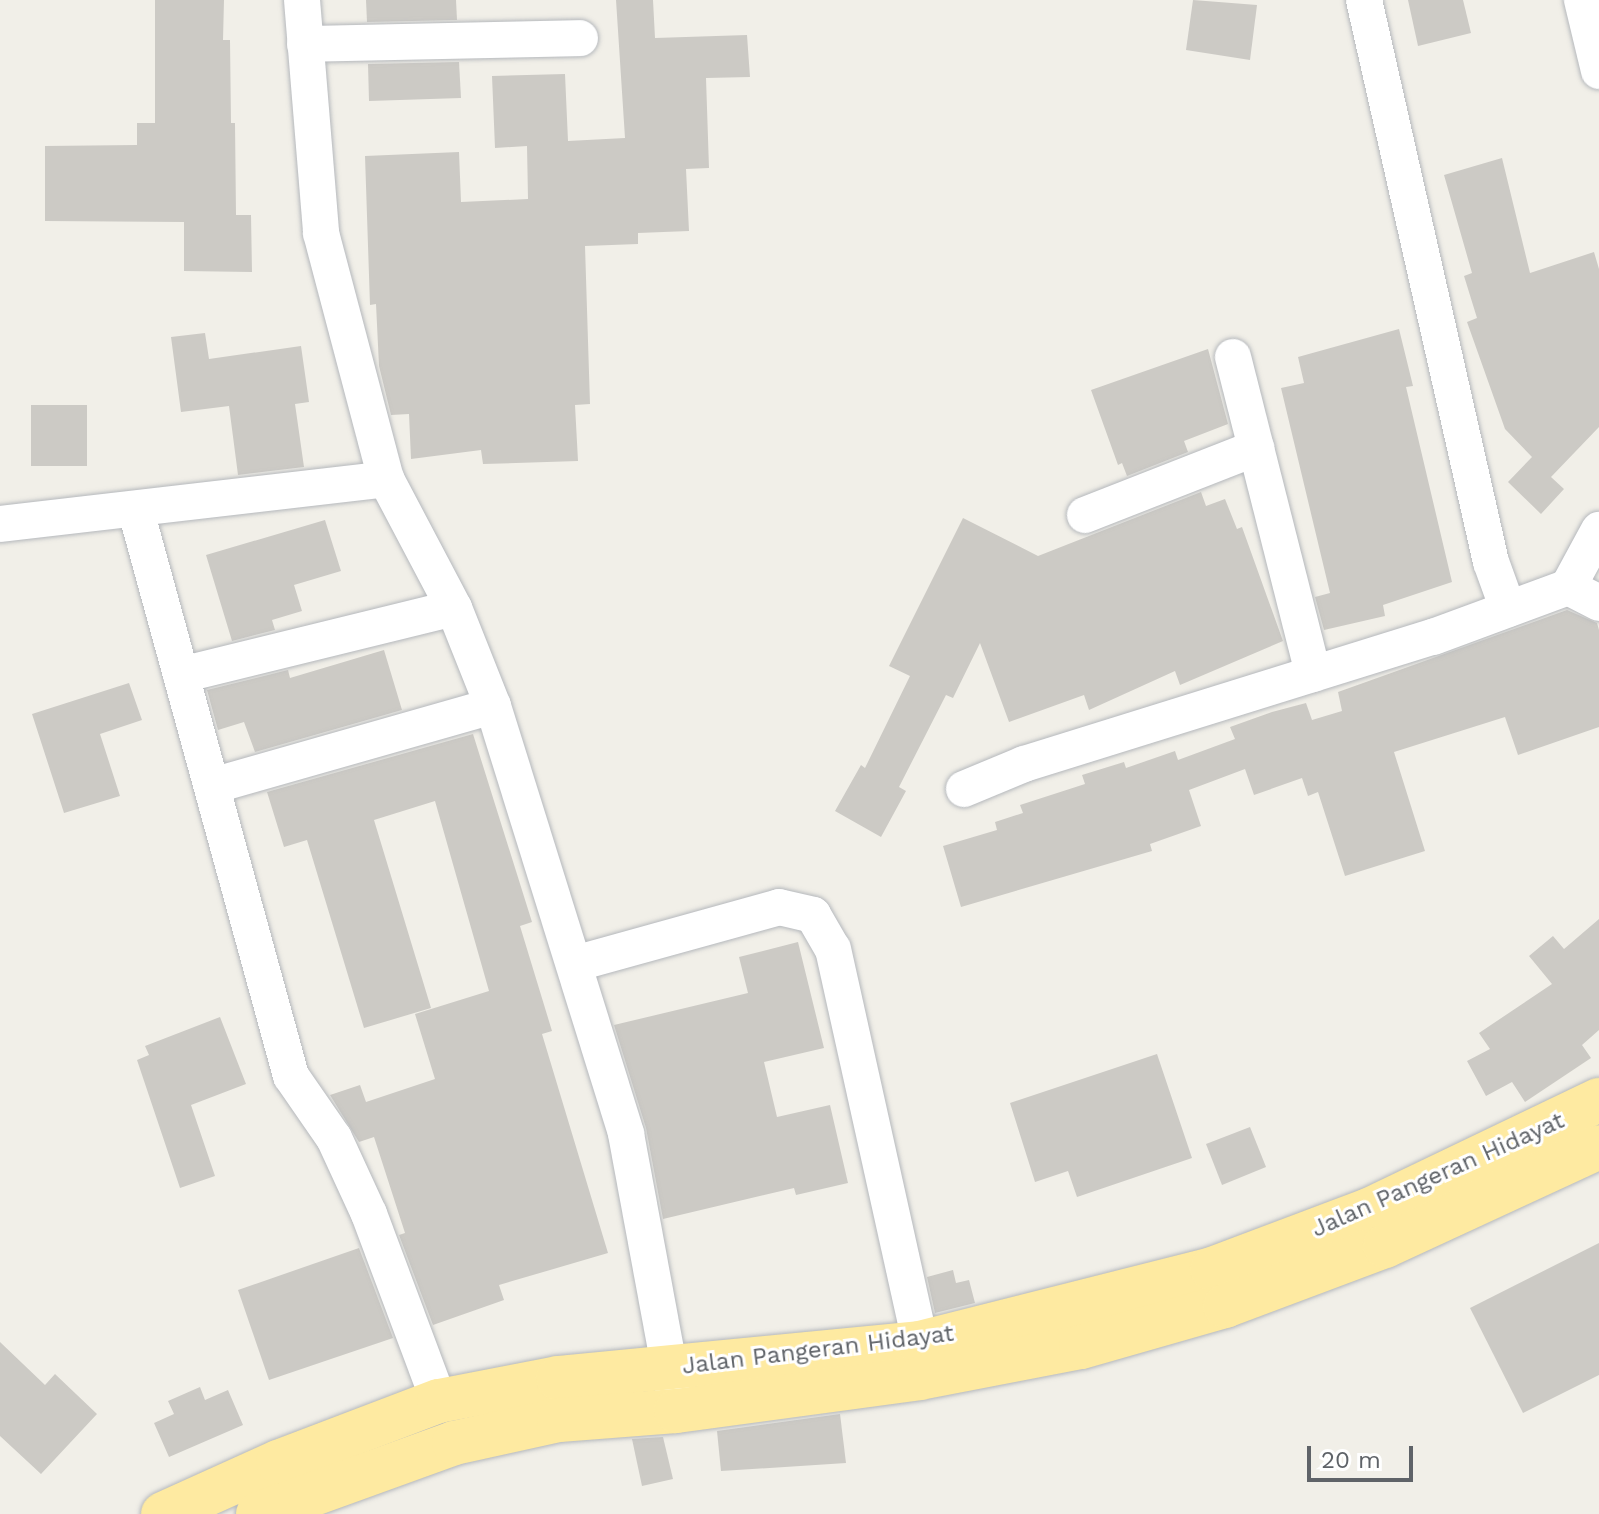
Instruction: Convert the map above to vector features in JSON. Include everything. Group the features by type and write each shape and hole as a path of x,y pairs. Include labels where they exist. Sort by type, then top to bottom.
{"highway":[{"name":"Jalan Pangeran Hidayat","path":"1075,1327 1212,1269 1369,1210 1599,1100"},
{"name":"Jalan Pangeran Hidayat","path":"258,1514 454,1443 559,1420 676,1411 978,1350 1075,1327 1225,1306 1385,1246 1599,1147"},
{"name":"Jalan Pangeran Hidayat","path":"163,1514 278,1462 439,1401 558,1378 920,1343 978,1350"}],"street":[{"path":"302,0 321,233 386,479 454,608 493,706 574,964 626,1134 672,1367 676,1411"},
{"path":"1364,0 1491,562 1508,609"},
{"path":"1582,0 1599,71"},
{"path":"305,44 580,38"},
{"path":"1233,357 1313,674"},
{"path":"1085,515 1256,448"},
{"path":"0,524 136,511 386,479"},
{"path":"136,511 291,1076 334,1138 369,1214 439,1401"},
{"path":"964,789 1024,764 1313,674 1508,609 1583,595 1599,530"},
{"path":"181,675 454,608"},
{"path":"212,786 493,706"},
{"path":"574,964 779,907 813,915 833,949 920,1343"}],"building":[{"path":"155,0 224,0 223,40 230,40 231,123 235,123 236,215 251,215 252,272 184,271 184,222 45,221 45,146 137,145 137,123 155,123"},
{"path":"366,0 456,0 457,20 367,22"},
{"path":"616,0 653,0 655,38 747,35 750,77 706,78 709,168 686,169 689,231 638,233 638,244 585,246 590,404 575,405 578,461 483,464 481,450 411,459 409,414 391,415 379,366 376,304 370,305 365,156 459,152 461,202 528,199 527,146 495,148 492,76 565,74 568,141 625,138"},
{"path":"1193,0 1257,5 1250,60 1186,50"},
{"path":"1408,0 1463,0 1471,33 1418,46"},
{"path":"459,62 461,98 369,101 368,64"},
{"path":"1502,158 1530,273 1594,252 1599,269 1599,427 1551,477 1564,489 1541,514 1508,482 1532,457 1505,429 1467,322 1477,318 1464,276 1472,273 1444,175"},
{"path":"1399,329 1413,386 1406,387 1452,582 1383,605 1385,616 1324,630 1315,597 1330,593 1281,388 1304,383 1298,357"},
{"path":"205,333 209,359 301,346 309,402 295,404 304,467 238,475 229,406 181,412 171,337"},
{"path":"1208,349 1228,424 1184,441 1188,452 1127,476 1122,463 1118,465 1091,390"},
{"path":"31,405 87,405 87,466 31,466"},
{"path":"1201,492 1206,506 1225,499 1237,529 1242,527 1283,641 1180,685 1175,671 1089,710 1084,695 1009,722 980,643 953,698 946,695 899,787 906,791 881,837 835,811 861,765 865,768 910,676 889,666 963,518 1038,556"},
{"path":"325,520 341,571 294,585 302,611 272,620 275,630 232,641 206,555"},
{"path":"1567,610 1597,623 1599,630 1599,727 1518,755 1505,717 1394,752 1425,851 1345,876 1318,792 1308,796 1302,778 1254,795 1245,769 1189,790 1201,826 1150,844 1152,851 961,907 943,846 997,830 995,822 1023,813 1020,805 1085,784 1082,775 1124,762 1126,768 1175,751 1178,760 1235,739 1230,727 1272,712 1306,703 1312,720 1342,711 1338,692"},
{"path":"384,650 402,710 255,752 244,722 218,730 207,690 288,670 290,678"},
{"path":"129,683 142,720 100,734 120,796 64,813 32,714"},
{"path":"473,734 532,922 520,926 552,1031 542,1034 608,1253 499,1285 504,1300 433,1325 399,1235 405,1233 374,1137 359,1142 330,1095 360,1085 366,1102 435,1079 415,1014 489,991 435,801 374,820 431,1008 364,1028 307,840 284,847 267,792"},
{"path":"1599,919 1599,1030 1582,1045 1591,1058 1525,1102 1512,1082 1486,1096 1467,1061 1490,1049 1479,1033 1552,984 1529,956 1553,936 1564,949"},
{"path":"798,942 824,1048 764,1062 777,1117 830,1105 848,1183 796,1195 794,1188 663,1219 646,1128 614,1025 748,993 739,957"},
{"path":"220,1017 246,1084 191,1105 215,1176 180,1188 137,1060 149,1055 145,1046"},
{"path":"1157,1054 1192,1158 1077,1197 1068,1171 1035,1182 1010,1103"},
{"path":"1250,1127 1266,1167 1222,1185 1206,1144"},
{"path":"1599,1243 1599,1375 1523,1413 1470,1308"},
{"path":"359,1248 393,1338 269,1380 238,1290"},
{"path":"953,1270 956,1283 969,1280 975,1303 935,1313 927,1277"},
{"path":"0,1342 45,1385 55,1374 97,1414 41,1474 0,1436"},
{"path":"200,1387 205,1400 228,1390 243,1425 169,1457 154,1423 174,1414 168,1401"},
{"path":"840,1414 846,1463 721,1471 717,1431"},
{"path":"663,1437 673,1479 642,1486 632,1439"}]}
